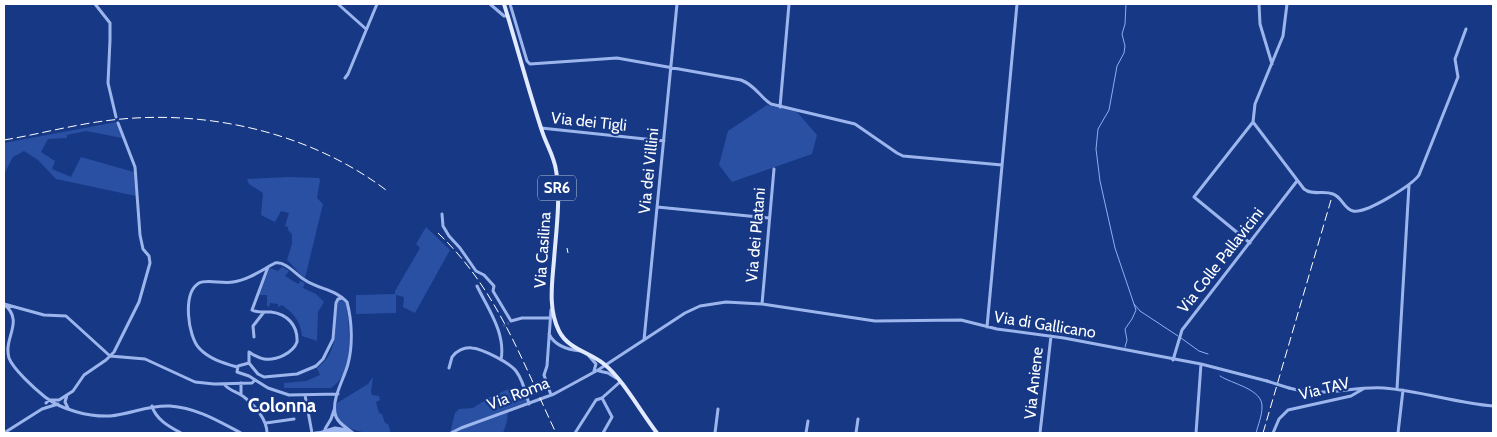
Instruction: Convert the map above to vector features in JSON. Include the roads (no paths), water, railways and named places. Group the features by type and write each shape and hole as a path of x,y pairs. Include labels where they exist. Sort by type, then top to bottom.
{"main road":[{"name":"Via Casilina","path":"504,4 541,128 557,172 557,216 552,307 561,335 580,351 606,365 620,381 657,433"}],"street":[{"path":"95,4 110,23 108,83 116,117"},
{"path":"338,4 366,29"},
{"path":"345,78 377,4"},
{"path":"490,4 504,16 508,16"},
{"path":"510,4 529,64 617,58 745,81 754,87 767,102 780,107 855,124 902,156 1002,165"},
{"name":"Via dei Villini","path":"644,340 677,4"},
{"path":"780,107 789,4"},
{"path":"987,327 1017,4"},
{"path":"1259,4 1260,24 1272,65"},
{"path":"1250,243 1194,197 1253,122 1255,107 1283,36 1286,4"},
{"path":"1253,122 1304,189 1309,192 1334,194 1350,210 1365,210 1409,185 1421,171 1457,79 1458,72 1455,59 1466,29"},
{"path":"40,410 46,403 69,394 75,389 84,375 110,356 140,302 150,263 148,255 143,249 140,235 135,168 118,123"},
{"name":"Via dei Tigli","path":"541,128 664,141"},
{"name":"Via dei Platani","path":"762,304 774,169"},
{"name":"Via Colle Pallavicini","path":"1173,360 1181,331 1298,181"},
{"path":"1397,390 1409,185"},
{"path":"657,207 770,218"},
{"path":"442,214 444,228 476,271 484,274 493,282 493,292 510,322 522,318 550,318"},
{"path":"321,432 331,419 348,364 351,345 348,304 342,298 308,282 281,263 276,262 240,281 222,283 202,282 194,287 189,303 189,322 196,343 203,351 213,358 237,368 238,372 272,390 289,395 338,394"},
{"path":"268,267 252,310 278,314 288,319 294,326 297,337 296,346 287,353 268,359 258,358 249,352 249,363 256,372 264,376 294,374 311,369 318,364 332,342 336,301 338,298 342,298"},
{"path":"477,286 498,328 501,360"},
{"name":"Via di Gallicano","path":"606,365 685,313 700,306 718,302 762,304 875,321 954,320 1201,364 1289,388 1323,393 1364,389 1403,390 1465,403 1493,406"},
{"path":"4,304 44,315 66,316 110,356 145,359 195,382 224,384 253,382 255,380"},
{"path":"4,304 11,312 14,320 8,349 11,361 46,398 46,403"},
{"path":"551,395 544,376 547,366 552,307"},
{"path":"254,337 253,326 264,312"},
{"path":"498,328 503,326"},
{"path":"549,333 552,340 558,344 571,350 580,351"},
{"name":"Via Aniene","path":"1040,433 1051,336"},
{"path":"448,368 453,355 458,351 469,348 478,349 501,360 514,369 518,374 529,404"},
{"path":"586,354 596,364 594,372"},
{"path":"237,368 249,363"},
{"path":"1196,433 1201,364"},
{"name":"Via Roma","path":"594,372 599,367 606,365"},
{"name":"Via Roma","path":"451,433 551,395 606,365"},
{"path":"575,433 595,401 602,398 620,381 608,373 598,370"},
{"path":"241,383 241,395"},
{"path":"224,384 226,388 241,395 249,402 266,423 266,433"},
{"name":"Via TAV","path":"1273,433 1278,420 1288,410 1350,396 1364,389"},
{"path":"1398,433 1403,390"},
{"path":"42,394 65,408 109,416 152,406 179,407 199,412 241,433"},
{"path":"69,394 65,400 68,408 73,410"},
{"path":"304,395 314,433 334,429 353,433"},
{"path":"602,398 612,417 603,433"},
{"path":"50,406 51,401"},
{"path":"4,433 40,410 59,404"},
{"path":"152,406 159,419 180,433"},
{"path":"334,408 339,422 353,433"},
{"path":"715,433 718,409"},
{"path":"266,423 294,419"},
{"path":"331,419 334,429"},
{"path":"856,433 858,419"},
{"path":"806,433 808,421"},
{"path":"334,429 339,422"},
{"path":"334,429 349,433"}],"waterway":[{"path":"1125,347 1127,340 1125,329 1136,310 1115,248 1100,181 1096,149 1098,129 1109,110 1117,66 1124,53 1125,46 1122,34 1125,24 1126,4"},
{"path":"1134,304 1140,311 1178,336"},
{"path":"1181,338 1199,351 1208,354"},
{"path":"1220,376 1252,391 1258,396 1262,407 1256,433"}],"tunnel":[{"path":"503,326 509,323"}],"railway":[{"path":"4,140 112,120 148,117 220,122 290,139 324,153 356,170 386,190"},
{"path":"1263,433 1331,200"},
{"path":"438,233 459,255 477,278 492,302 519,353 556,433"},
{"path":"567,248 568,253"}],"district":[{"name":"Colonna","path":"282,405"}]}
